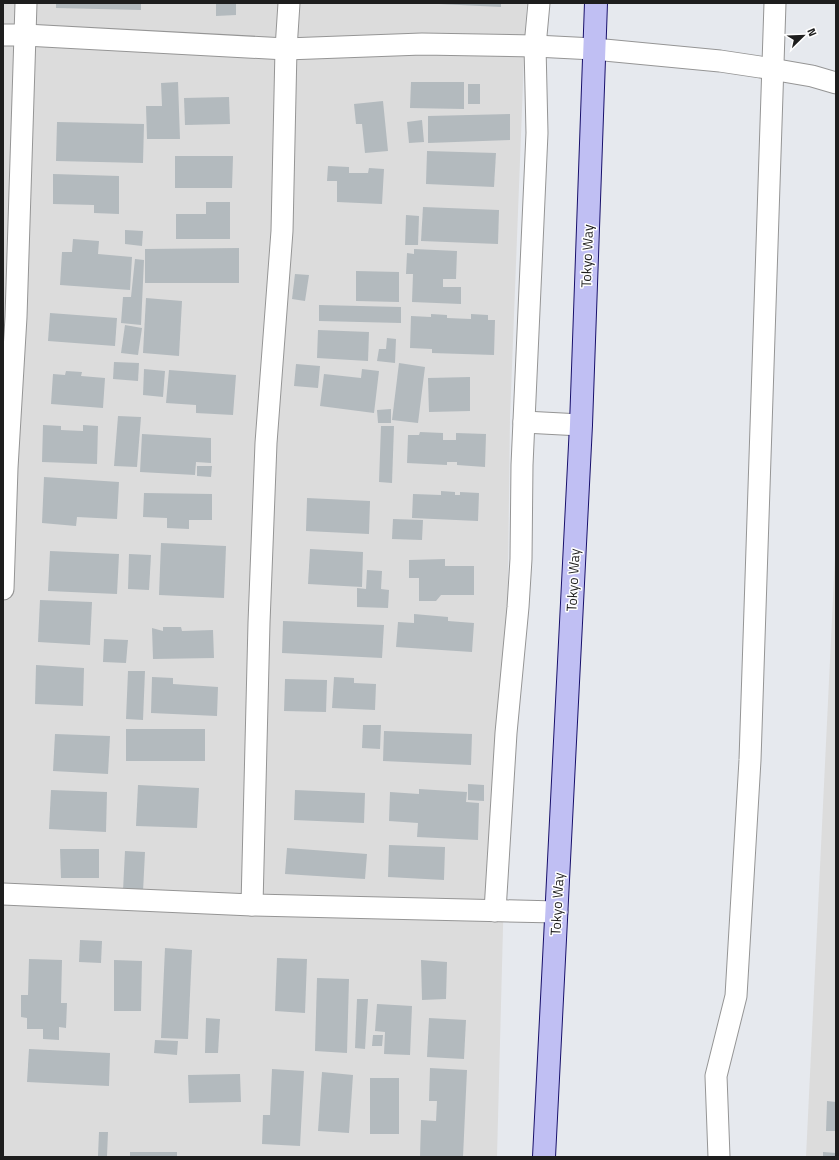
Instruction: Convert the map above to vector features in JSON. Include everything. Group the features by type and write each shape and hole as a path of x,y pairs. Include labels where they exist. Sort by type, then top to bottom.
{"main road":[{"name":"Tokyo Way","path":"544,1157 581,425 596,3"}],"street":[{"path":"3,588 7,468 16,317 26,3"},
{"path":"252,905 259,615 266,443 282,231 286,50 289,3"},
{"path":"495,911 506,733 521,559 524,422 537,133 535,46 539,3"},
{"path":"719,1157 716,1076 736,996 750,760 775,3"},
{"path":"3,35 286,50 422,44 535,46 594,49 720,61 812,76 836,83"},
{"path":"524,422 581,425"},
{"path":"3,894 252,905 557,912"}],"shaded area":[{"path":"3,3 527,3 510,418 504,890 497,1157 3,1157"},
{"path":"836,536 836,1157 806,1157"}],"building":[{"path":"56,3 141,3 141,10 56,8"},
{"path":"216,3 236,3 236,15 216,16"},
{"path":"501,3 501,7 439,4"},
{"path":"178,82 180,139 147,139 146,106 162,106 161,83"},
{"path":"411,82 464,82 464,109 410,108"},
{"path":"468,84 480,84 480,104 468,104"},
{"path":"229,97 230,124 185,125 184,98"},
{"path":"383,101 388,151 365,153 362,124 356,124 354,104"},
{"path":"510,114 510,140 428,143 428,116"},
{"path":"422,120 424,142 409,143 407,122"},
{"path":"57,122 144,124 143,163 56,161"},
{"path":"427,151 496,153 494,187 426,184"},
{"path":"175,156 233,156 232,188 175,188"},
{"path":"328,166 349,167 349,173 368,173 369,168 384,169 382,204 337,202 337,181 327,181"},
{"path":"53,174 119,176 119,214 94,213 94,205 53,204"},
{"path":"206,202 230,202 230,239 176,239 176,214 206,214"},
{"path":"423,207 499,210 498,244 421,241"},
{"path":"406,215 419,216 418,245 405,245"},
{"path":"125,230 143,231 142,246 125,244"},
{"path":"73,239 99,241 98,254 132,257 130,290 60,285 62,252 72,252"},
{"path":"239,248 239,283 145,283 145,249"},
{"path":"414,249 457,251 456,279 443,279 443,287 461,287 461,304 412,302 413,274 406,274 407,253 414,254"},
{"path":"135,259 144,260 141,325 121,323 123,297 131,297"},
{"path":"356,271 399,272 399,302 356,301"},
{"path":"295,274 309,275 305,301 292,299"},
{"path":"146,298 182,301 179,356 143,353"},
{"path":"319,305 401,307 401,323 319,321"},
{"path":"50,313 117,318 115,346 48,341"},
{"path":"431,314 447,315 447,318 471,319 471,314 488,315 488,320 495,320 494,355 432,353 432,349 410,348 411,316 431,317"},
{"path":"125,325 142,328 138,355 121,353"},
{"path":"318,330 369,332 368,361 317,358"},
{"path":"387,338 396,339 395,363 377,361 379,349 386,349"},
{"path":"114,362 139,363 138,381 113,379"},
{"path":"399,363 425,367 418,423 392,420"},
{"path":"296,364 320,366 318,388 294,386"},
{"path":"144,369 165,371 163,397 143,395"},
{"path":"362,369 379,371 374,413 320,406 324,374 361,378"},
{"path":"169,370 236,375 233,415 196,413 196,405 166,403"},
{"path":"66,371 82,372 81,376 105,378 103,408 51,404 53,374 65,375"},
{"path":"470,377 470,411 429,412 428,378"},
{"path":"391,409 391,423 378,423 377,410"},
{"path":"118,416 141,417 137,467 114,466"},
{"path":"43,425 61,426 61,430 83,431 83,425 98,426 97,464 42,462"},
{"path":"381,426 394,426 392,483 379,482"},
{"path":"420,432 443,433 443,440 456,440 456,433 486,434 485,467 457,465 457,462 447,462 447,465 407,463 408,435 419,435"},
{"path":"142,434 211,438 211,463 196,462 195,475 140,472"},
{"path":"197,466 212,466 211,477 197,476"},
{"path":"44,477 119,482 117,519 77,517 76,526 42,523"},
{"path":"441,491 455,492 455,495 460,495 460,492 479,493 478,521 412,518 413,494 441,495"},
{"path":"144,493 212,494 212,520 189,520 189,529 167,528 167,518 143,517"},
{"path":"307,498 370,501 369,534 306,531"},
{"path":"393,519 423,520 422,540 392,539"},
{"path":"161,543 226,546 224,598 159,595"},
{"path":"310,549 363,552 362,587 308,584"},
{"path":"50,551 119,554 117,594 48,591"},
{"path":"129,554 151,555 149,590 128,589"},
{"path":"445,559 445,566 474,566 474,595 441,595 436,601 419,601 419,578 409,578 409,560"},
{"path":"367,570 382,571 381,589 389,590 388,608 357,607 357,588 366,589"},
{"path":"40,600 92,602 90,645 38,642"},
{"path":"414,614 448,617 448,621 474,623 472,652 396,647 398,622 414,623"},
{"path":"283,621 384,625 382,658 282,653"},
{"path":"163,627 181,627 182,631 213,630 214,658 153,659 152,628 163,631"},
{"path":"104,639 128,640 126,663 103,662"},
{"path":"36,665 84,668 83,706 35,704"},
{"path":"128,671 145,671 143,720 126,719"},
{"path":"152,677 173,678 173,684 218,687 217,716 151,713"},
{"path":"334,677 354,678 354,683 376,684 375,710 332,708"},
{"path":"285,679 327,680 326,712 284,711"},
{"path":"363,725 381,725 380,749 362,748"},
{"path":"126,729 205,729 205,761 126,761"},
{"path":"384,731 472,734 471,765 383,761"},
{"path":"55,734 110,736 108,774 53,771"},
{"path":"468,784 484,785 484,801 468,800"},
{"path":"138,785 199,788 197,828 136,826"},
{"path":"419,789 467,792 466,802 479,803 478,840 417,837 418,823 389,821 390,792 419,794"},
{"path":"51,790 107,792 106,832 49,829"},
{"path":"295,790 365,793 364,823 294,820"},
{"path":"389,845 445,847 444,880 388,877"},
{"path":"287,848 367,854 365,879 285,874"},
{"path":"60,849 99,849 99,878 61,878"},
{"path":"125,851 145,852 143,892 123,891"},
{"path":"80,940 102,941 101,963 79,962"},
{"path":"165,948 192,950 188,1039 161,1038"},
{"path":"277,958 307,959 305,1013 275,1011"},
{"path":"29,959 62,960 61,1003 67,1003 66,1028 59,1027 59,1040 43,1039 43,1029 27,1029 27,1018 21,1017 21,995 28,995"},
{"path":"114,960 142,961 141,1011 114,1011"},
{"path":"421,960 447,962 446,999 422,1000"},
{"path":"317,978 349,979 347,1053 315,1051"},
{"path":"357,999 368,999 365,1049 355,1048"},
{"path":"377,1004 412,1006 410,1055 384,1054 385,1032 375,1031"},
{"path":"206,1018 220,1019 218,1053 205,1053"},
{"path":"429,1018 466,1020 464,1059 427,1057"},
{"path":"373,1035 383,1035 382,1046 372,1046"},
{"path":"155,1040 178,1041 177,1055 154,1053"},
{"path":"29,1049 110,1053 109,1086 27,1082"},
{"path":"430,1068 467,1070 463,1157 420,1157 421,1120 436,1121 437,1101 429,1101"},
{"path":"272,1069 304,1071 300,1146 262,1144 263,1115 270,1115"},
{"path":"322,1072 353,1075 349,1133 318,1131"},
{"path":"240,1074 241,1102 189,1103 188,1075"},
{"path":"370,1078 399,1078 399,1134 370,1134"},
{"path":"827,1101 836,1102 836,1131 826,1131"},
{"path":"99,1132 108,1132 107,1156 98,1156"},
{"path":"130,1152 177,1152 177,1157 130,1157"},
{"path":"823,1152 836,1153 836,1157 823,1157"}]}
